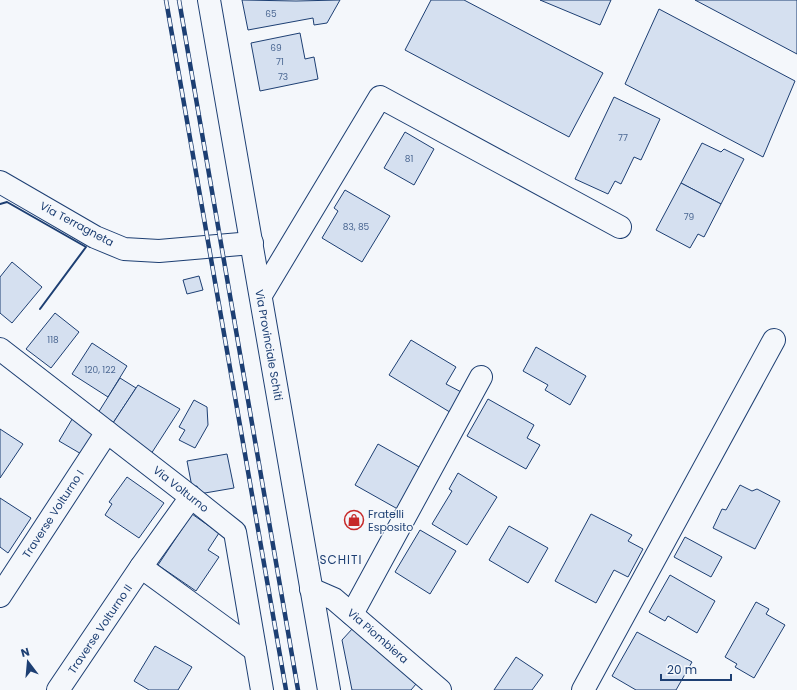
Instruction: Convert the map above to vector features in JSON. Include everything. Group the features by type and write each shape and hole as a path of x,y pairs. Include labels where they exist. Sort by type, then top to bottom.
{"street":[{"name":"Via Provinciale Schiti","path":"209,0 329,690"},
{"path":"261,295 380,97 620,227"},
{"name":"Via Terragneta","path":"0,183 95,237 124,248 159,251 252,243"},
{"path":"584,690 774,340"},
{"name":"Via Volturno","path":"0,349 235,532 262,690"},
{"path":"352,614 481,377"},
{"name":"Traverse Volturno I","path":"0,596 107,432"},
{"name":"Traverse Volturno II","path":"58,690 191,497"},
{"path":"141,568 255,650"},
{"name":"Via Piombiera","path":"311,589 334,599 440,690"}],"building":[{"path":"242,0 340,0 327,23 314,25 313,18 248,30"},
{"path":"431,0 464,0 603,73 569,137 405,50"},
{"path":"540,0 611,0 600,25"},
{"path":"695,0 797,0 797,54"},
{"path":"659,9 795,81 763,157 625,84"},
{"path":"300,33 305,59 314,57 318,79 260,91 251,43"},
{"path":"614,97 660,119 641,160 634,157 621,184 615,181 608,194 575,179"},
{"path":"405,132 434,149 414,185 384,168"},
{"path":"702,143 721,152 724,149 744,159 721,204 681,183"},
{"path":"681,183 721,204 704,237 698,234 690,248 656,230"},
{"path":"345,190 390,216 362,262 322,238 338,211 334,208"},
{"path":"12,262 42,287 12,323 0,313 0,277"},
{"path":"199,276 203,290 187,294 183,280"},
{"path":"55,313 79,332 51,368 26,349"},
{"path":"411,340 456,367 446,384 465,394 453,414 389,375"},
{"path":"92,343 127,366 108,397 72,374"},
{"path":"536,347 586,376 570,405 545,390 548,385 523,371"},
{"path":"120,378 136,388 113,423 98,413"},
{"path":"138,385 180,409 151,454 113,423"},
{"path":"488,399 534,425 527,438 540,445 526,469 467,436"},
{"path":"194,400 207,407 208,425 195,448 179,440 185,430 179,427"},
{"path":"74,416 97,431 83,455 59,441"},
{"path":"0,429 23,444 0,478"},
{"path":"378,444 426,471 403,512 355,485"},
{"path":"227,454 234,488 199,494 197,486 192,487 187,461"},
{"path":"458,473 497,497 467,545 432,524 452,491 449,489"},
{"path":"127,477 164,503 139,538 105,515 112,504 109,502"},
{"path":"740,485 752,491 757,489 780,501 755,549 713,528 722,509 726,510"},
{"path":"0,498 31,518 8,553 0,547"},
{"path":"192,514 219,533 208,550 219,557 196,591 158,565"},
{"path":"591,514 632,535 628,541 643,549 628,577 614,570 596,603 555,581"},
{"path":"509,526 548,548 528,583 489,560"},
{"path":"420,530 456,551 430,594 395,572"},
{"path":"685,537 722,557 711,577 674,557"},
{"path":"670,575 715,601 697,633 668,616 665,621 649,612"},
{"path":"756,602 769,609 766,614 785,625 754,678 735,667 737,664 725,657"},
{"path":"353,628 416,684 411,690 352,690 342,640"},
{"path":"637,632 692,662 676,690 636,690 612,676"},
{"path":"155,646 192,667 178,690 149,690 134,681"},
{"path":"516,657 543,675 532,690 494,690"}],"railway":[{"path":"166,0 286,690"},
{"path":"179,0 298,690"}],"wall":[{"path":"0,204 7,202 86,247 40,309"}],"place":[{"name":"Fratelli Esposito","path":"354,520"}],"district":[{"name":"SCHITI","path":"341,559"}]}
